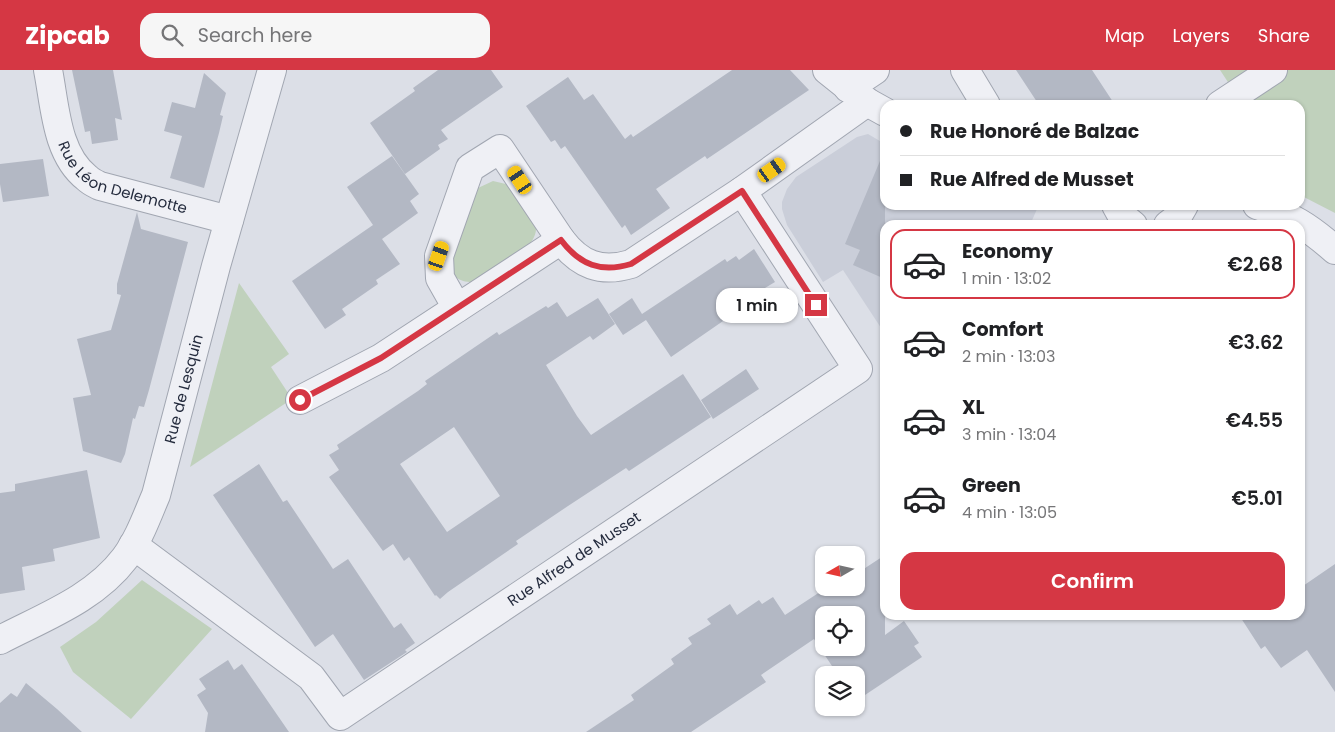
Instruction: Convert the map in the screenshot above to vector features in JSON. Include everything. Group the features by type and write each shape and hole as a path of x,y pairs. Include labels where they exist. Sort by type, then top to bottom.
{"street":[{"name":"Rue Léon Delemotte","path":"48,70 60,131 66,150 75,166 87,179 100,186 228,220"},
{"name":"Rue de Lesquin","path":"0,640 71,604 96,587 112,572 133,545 156,495 228,220 272,70"},
{"path":"827,70 867,101"},
{"path":"457,308 440,278 439,256 470,168 500,149 561,240 575,257 591,265 611,268 631,264 742,191 867,101 875,70"},
{"path":"966,70 983,100"},
{"path":"1228,100 1274,70"},
{"name":"Rue Alfred de Musset","path":"133,545 311,677 340,716 858,369 742,191"},
{"path":"1119,210 1126,220"},
{"path":"1173,220 1182,210"},
{"path":"1270,210 1297,220"},
{"path":"1305,226 1335,250"},
{"path":"300,400 381,358 561,240"}],"shaded area":[{"path":"868,134 880,141 880,210 1037,210 1032,220 880,220 880,326 843,270 823,282 787,225 782,209 782,202 787,189 796,177 857,137"}],"green space":[{"path":"1220,70 1335,70 1335,213 1305,198 1305,100 1240,100"},
{"path":"493,181 510,185 533,218 536,229 535,235 525,250 475,282 461,280 452,272 449,262 472,197 478,188"},
{"path":"239,283 289,354 271,367 292,399 190,467"},
{"path":"142,580 212,629 131,719 73,672 60,647 96,622"}],"building":[{"path":"72,70 113,70 122,120 115,118 118,140 92,144 90,131 85,132"},
{"path":"438,70 491,70 503,87 441,130 448,139 438,145 440,149 405,174 370,123 415,91 413,88"},
{"path":"732,70 790,70 809,90 707,159 705,156 656,189 670,208 631,235 625,225 622,228 565,146 561,149 555,140 551,142 526,106 568,77 584,100 593,94 625,139 631,134 633,137"},
{"path":"1016,70 1092,70 1112,100 1036,100"},
{"path":"204,73 226,93 220,115 223,116 204,188 170,178 182,136 164,131 172,102 195,108"},
{"path":"392,156 419,194 410,201 418,213 382,239 400,264 376,280 378,284 342,309 346,315 325,329 292,281 373,225 347,187"},
{"path":"43,159 49,196 3,202 0,184 0,164"},
{"path":"880,161 880,210 885,210 885,220 880,220 880,277 853,265 860,250 845,244"},
{"path":"137,212 141,229 188,242 144,407 139,406 135,419 133,418 125,454 121,463 83,451 73,398 91,395 77,339 111,330 121,295 117,294 117,284"},
{"path":"754,249 775,282 760,291 770,309 748,323 739,310 671,357 646,320 623,335 609,314 632,298 642,314 725,259 727,262 736,256 739,260"},
{"path":"598,298 615,324 593,340 590,336 546,365 577,416 591,435 683,374 711,417 629,471 626,468 568,506 516,541 518,544 440,599 435,596 409,557 404,561 393,544 383,551 329,477 339,470 329,455 339,449 337,445 418,391 427,384 425,381 497,332 499,335 546,306 548,308 557,302 567,317","holes":["454,427 500,496 447,532 400,464"]},
{"path":"746,369 759,389 713,419 701,400"},
{"path":"259,464 283,502 287,500 333,569 348,559 394,628 401,623 415,643 405,650 407,652 364,680 333,634 315,647 213,495"},
{"path":"87,470 100,538 53,549 55,561 22,567 25,590 0,594 0,493 15,491 15,484"},
{"path":"880,558 880,620 885,620 885,635 904,621 919,643 914,646 922,657 865,695 865,666 832,666 825,656 865,656 865,606 815,606 815,640 814,639 761,675 766,682 691,732 586,732 634,700 631,695 674,664 671,659 692,644 688,638 711,624 707,619 730,604 737,615 759,600 762,604 773,597 785,615 815,595 865,596 865,568"},
{"path":"1335,564 1335,692 1307,650 1281,668 1265,646 1261,649 1242,620 1305,620 1305,585"},
{"path":"228,660 234,670 242,664 289,732 205,732 208,713 197,695 206,689 199,679"},
{"path":"26,683 82,732 0,732 0,703 11,693 17,697"}],"route":[{"path":"300,400 381,358 561,240 575,257 591,265 611,268 622,267 639,260 742,191 816,305"}]}
